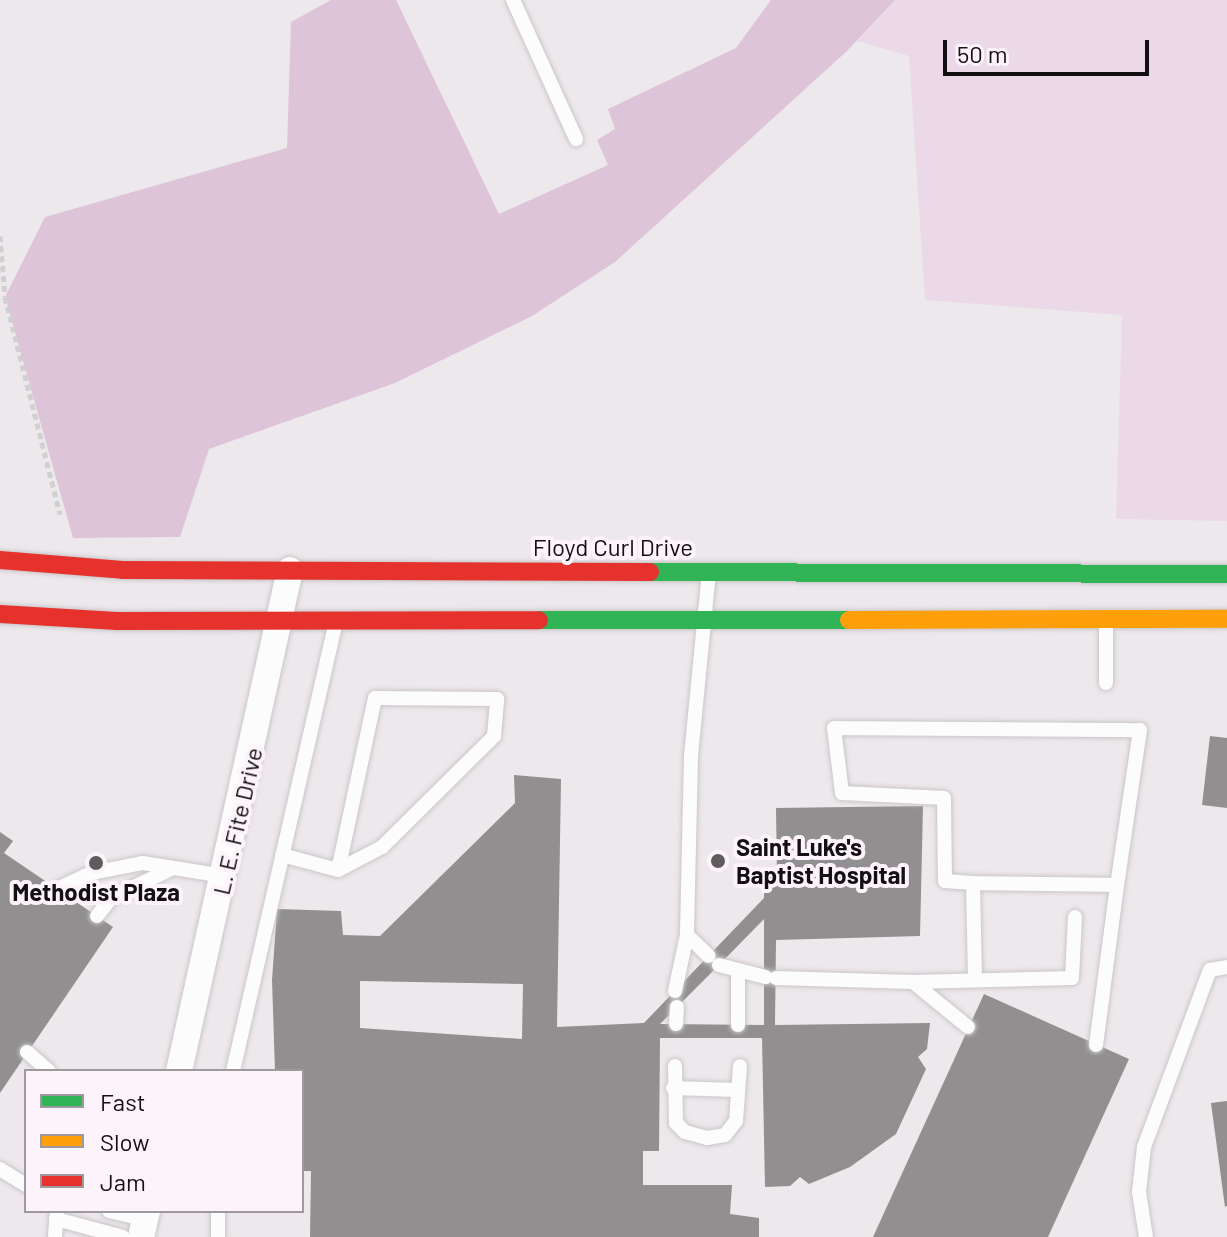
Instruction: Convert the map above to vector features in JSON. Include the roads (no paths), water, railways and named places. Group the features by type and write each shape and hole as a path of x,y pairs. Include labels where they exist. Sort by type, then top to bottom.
{"street":[{"name":"Floyd Curl Drive","path":"0,560 123,570 1227,574"},
{"name":"L. E. Fite Drive","path":"179,1069 282,618 290,570"},
{"path":"0,614 117,621 282,618 1227,619"}],"lane":[{"path":"513,0 576,139"},
{"path":"675,991 687,935 691,756 707,619 709,572"},
{"path":"233,1069 337,618"},
{"path":"1106,619 1106,683"},
{"path":"282,855 338,870 382,847 494,736 497,699 375,698 338,870"},
{"path":"1096,1045 1140,730 834,728 842,793 944,798 945,881 1117,885"},
{"path":"57,889 118,868 143,863 224,876"},
{"path":"97,916 111,898 173,867"},
{"path":"973,883 975,978"},
{"path":"687,935 714,960 738,973 770,978 913,982 975,978 1072,978 1075,917"},
{"path":"1146,1237 1139,1192 1144,1147 1210,970 1227,967"},
{"path":"738,973 738,1025"},
{"path":"913,982 968,1027"},
{"path":"676,1024 677,1007"},
{"path":"27,1052 47,1069"},
{"path":"675,1066 676,1123 685,1132 707,1138 725,1135 736,1121 740,1066"},
{"path":"673,1088 737,1090"},
{"path":"0,1169 24,1184"},
{"path":"116,1213 145,1222"},
{"path":"218,1213 218,1237"},
{"path":"55,1237 57,1215 123,1237"}],"place":[{"name":"Saint Luke's Baptist Hospital","path":"718,861"},
{"name":"Methodist Plaza","path":"96,863"}]}
